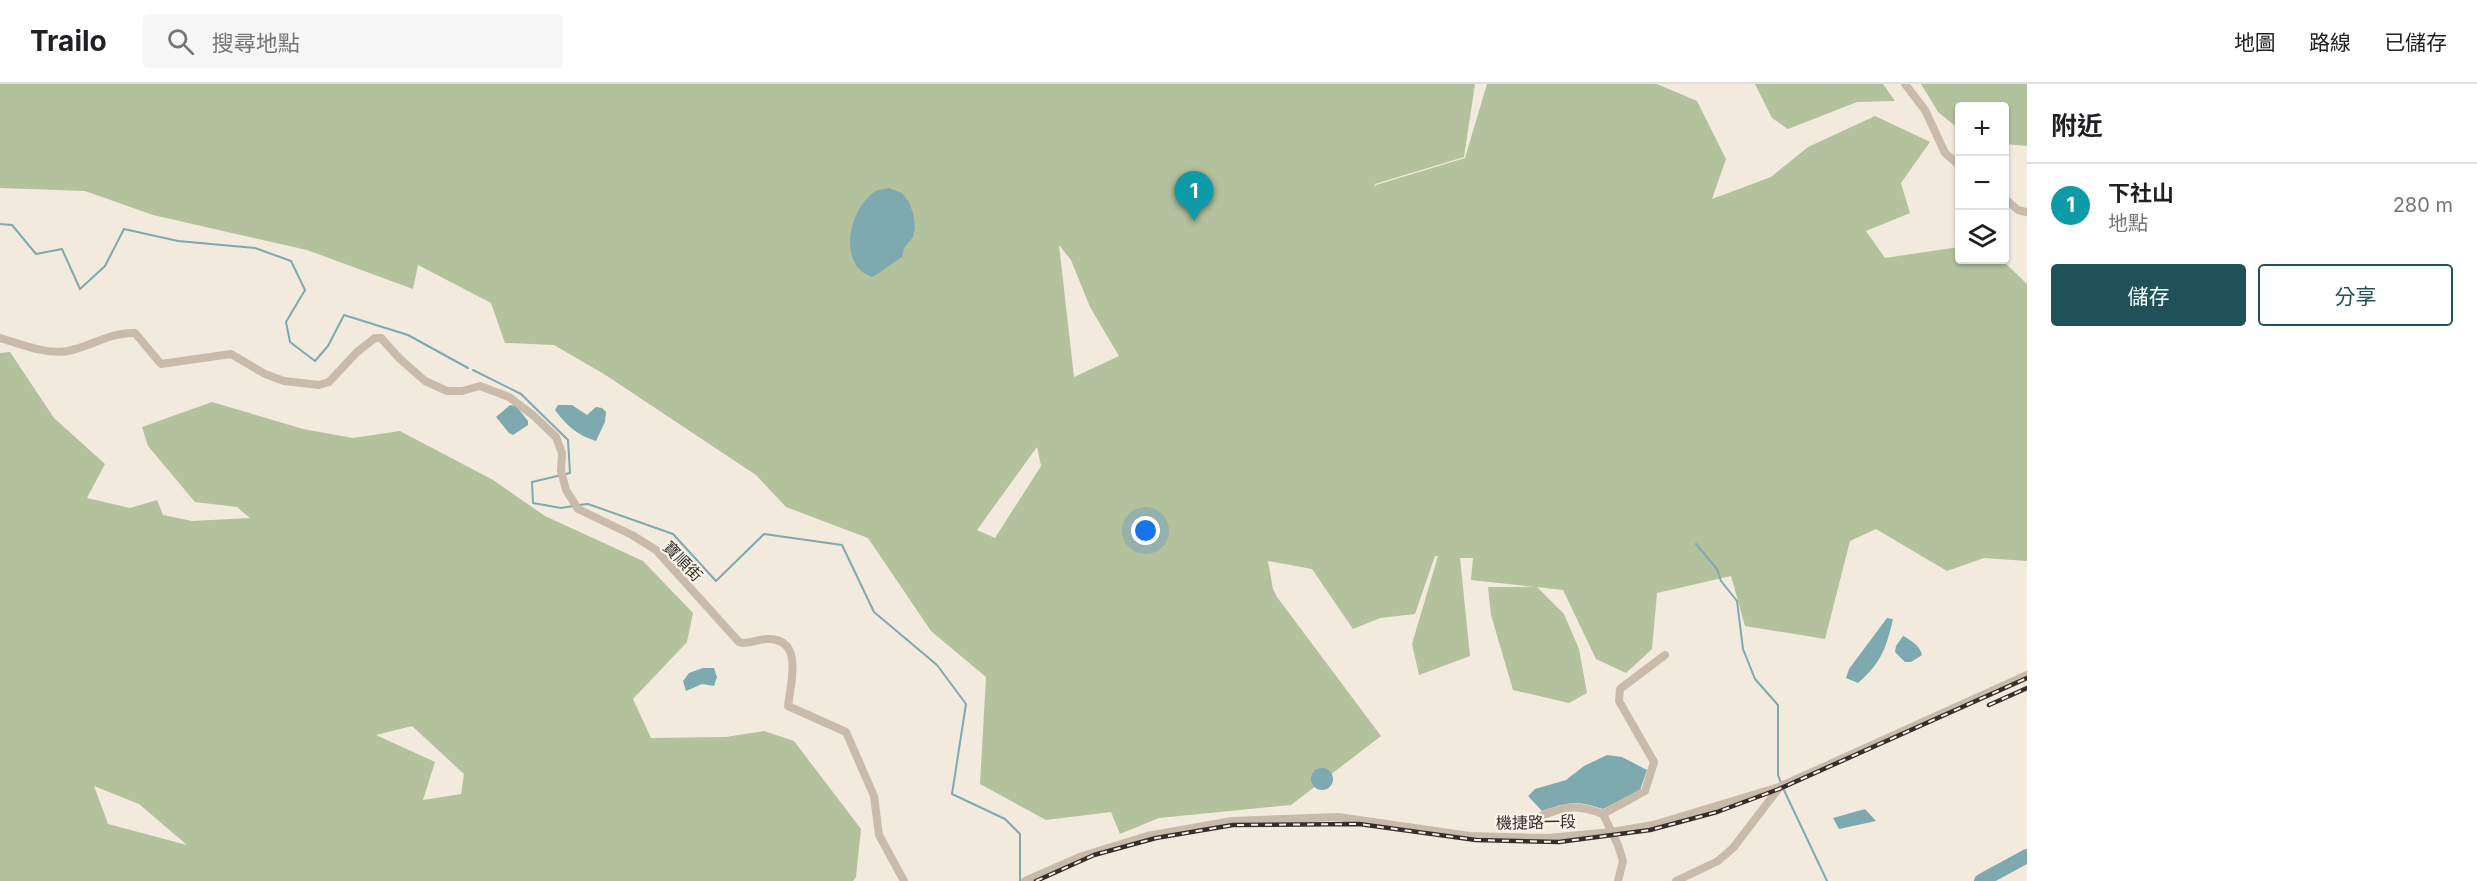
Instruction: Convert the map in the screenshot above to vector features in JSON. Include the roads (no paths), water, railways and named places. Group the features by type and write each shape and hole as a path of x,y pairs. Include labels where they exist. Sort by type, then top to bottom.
{"street":[{"path":"1905,84 1924,110 1945,153 1955,162"},
{"path":"2009,202 2018,210 2027,212"},
{"name":"寶順街","path":"0,338 53,352 69,351 119,333 135,333 161,364 231,354 266,374 284,381 318,385 329,382 357,352 375,338 381,339 425,381 447,391 462,391 480,386 509,397 556,437 562,453 561,471 567,490 578,508 656,550 739,642 746,644 765,639 782,640 789,647 793,660 788,706 846,732 874,796 879,835 904,881"},
{"path":"1603,814 1645,791 1654,762 1619,701 1620,689 1665,655"},
{"name":"機捷路一段","path":"1025,881 1082,856 1147,836 1232,821 1338,817 1470,836 1548,838 1612,832 1653,825 1694,814 1782,784 2027,675"},
{"path":"1676,881 1718,861 1733,848 1782,784"},
{"path":"1541,816 1564,807 1586,807 1603,814 1623,861 1618,881"}],"water":[{"path":"889,188 902,193 909,202 915,228 913,237 904,248 902,257 873,277 861,271 854,262 850,236 853,223 867,199 876,191"},
{"path":"510,405 516,406 528,421 528,425 513,435 496,417"},
{"path":"558,405 572,405 587,415 596,407 602,408 606,412 605,422 596,441 583,436 568,425 555,410"},
{"path":"1887,618 1893,619 1888,639 1877,662 1858,683 1846,678 1849,669"},
{"path":"1903,636 1917,646 1922,655 1911,662 1905,662 1895,652"},
{"path":"703,668 714,668 717,677 714,686 702,684 686,691 683,681 689,673"},
{"path":"1607,755 1622,757 1647,770 1640,790 1603,809 1572,803 1542,811 1528,796 1535,789 1566,780 1584,766"},
{"path":"1322,768 1330,771 1333,779 1330,787 1322,790 1314,787 1311,779 1314,771"},
{"path":"1865,809 1876,821 1839,829 1833,818"}],"waterway":[{"path":"0,224 12,225 36,254 62,249 80,289 105,266 124,229 178,241 255,248 291,261 305,290 286,322 290,342 315,361 328,346 344,315 408,335 468,368"},
{"path":"473,370 521,394 568,440 570,473 532,482 533,503 561,508 573,506"},
{"path":"579,505 588,504 673,534 716,581 764,534 842,545 874,612 937,665 966,704 952,794 1005,819 1020,834 1020,881"},
{"path":"1696,544 1717,569 1721,581 1737,601 1743,649 1755,679 1778,705 1778,775 1781,783"},
{"path":"1783,788 1827,881"},
{"path":"1981,881 2027,856"}],"railway":[{"path":"1036,881 1094,855 1156,838 1233,825 1359,824 1476,840 1559,842 1650,830 1717,812 1779,789 2027,678"},
{"path":"1989,705 2027,688"}],"place":[{"name":"下社山","path":"1194,221"}]}
